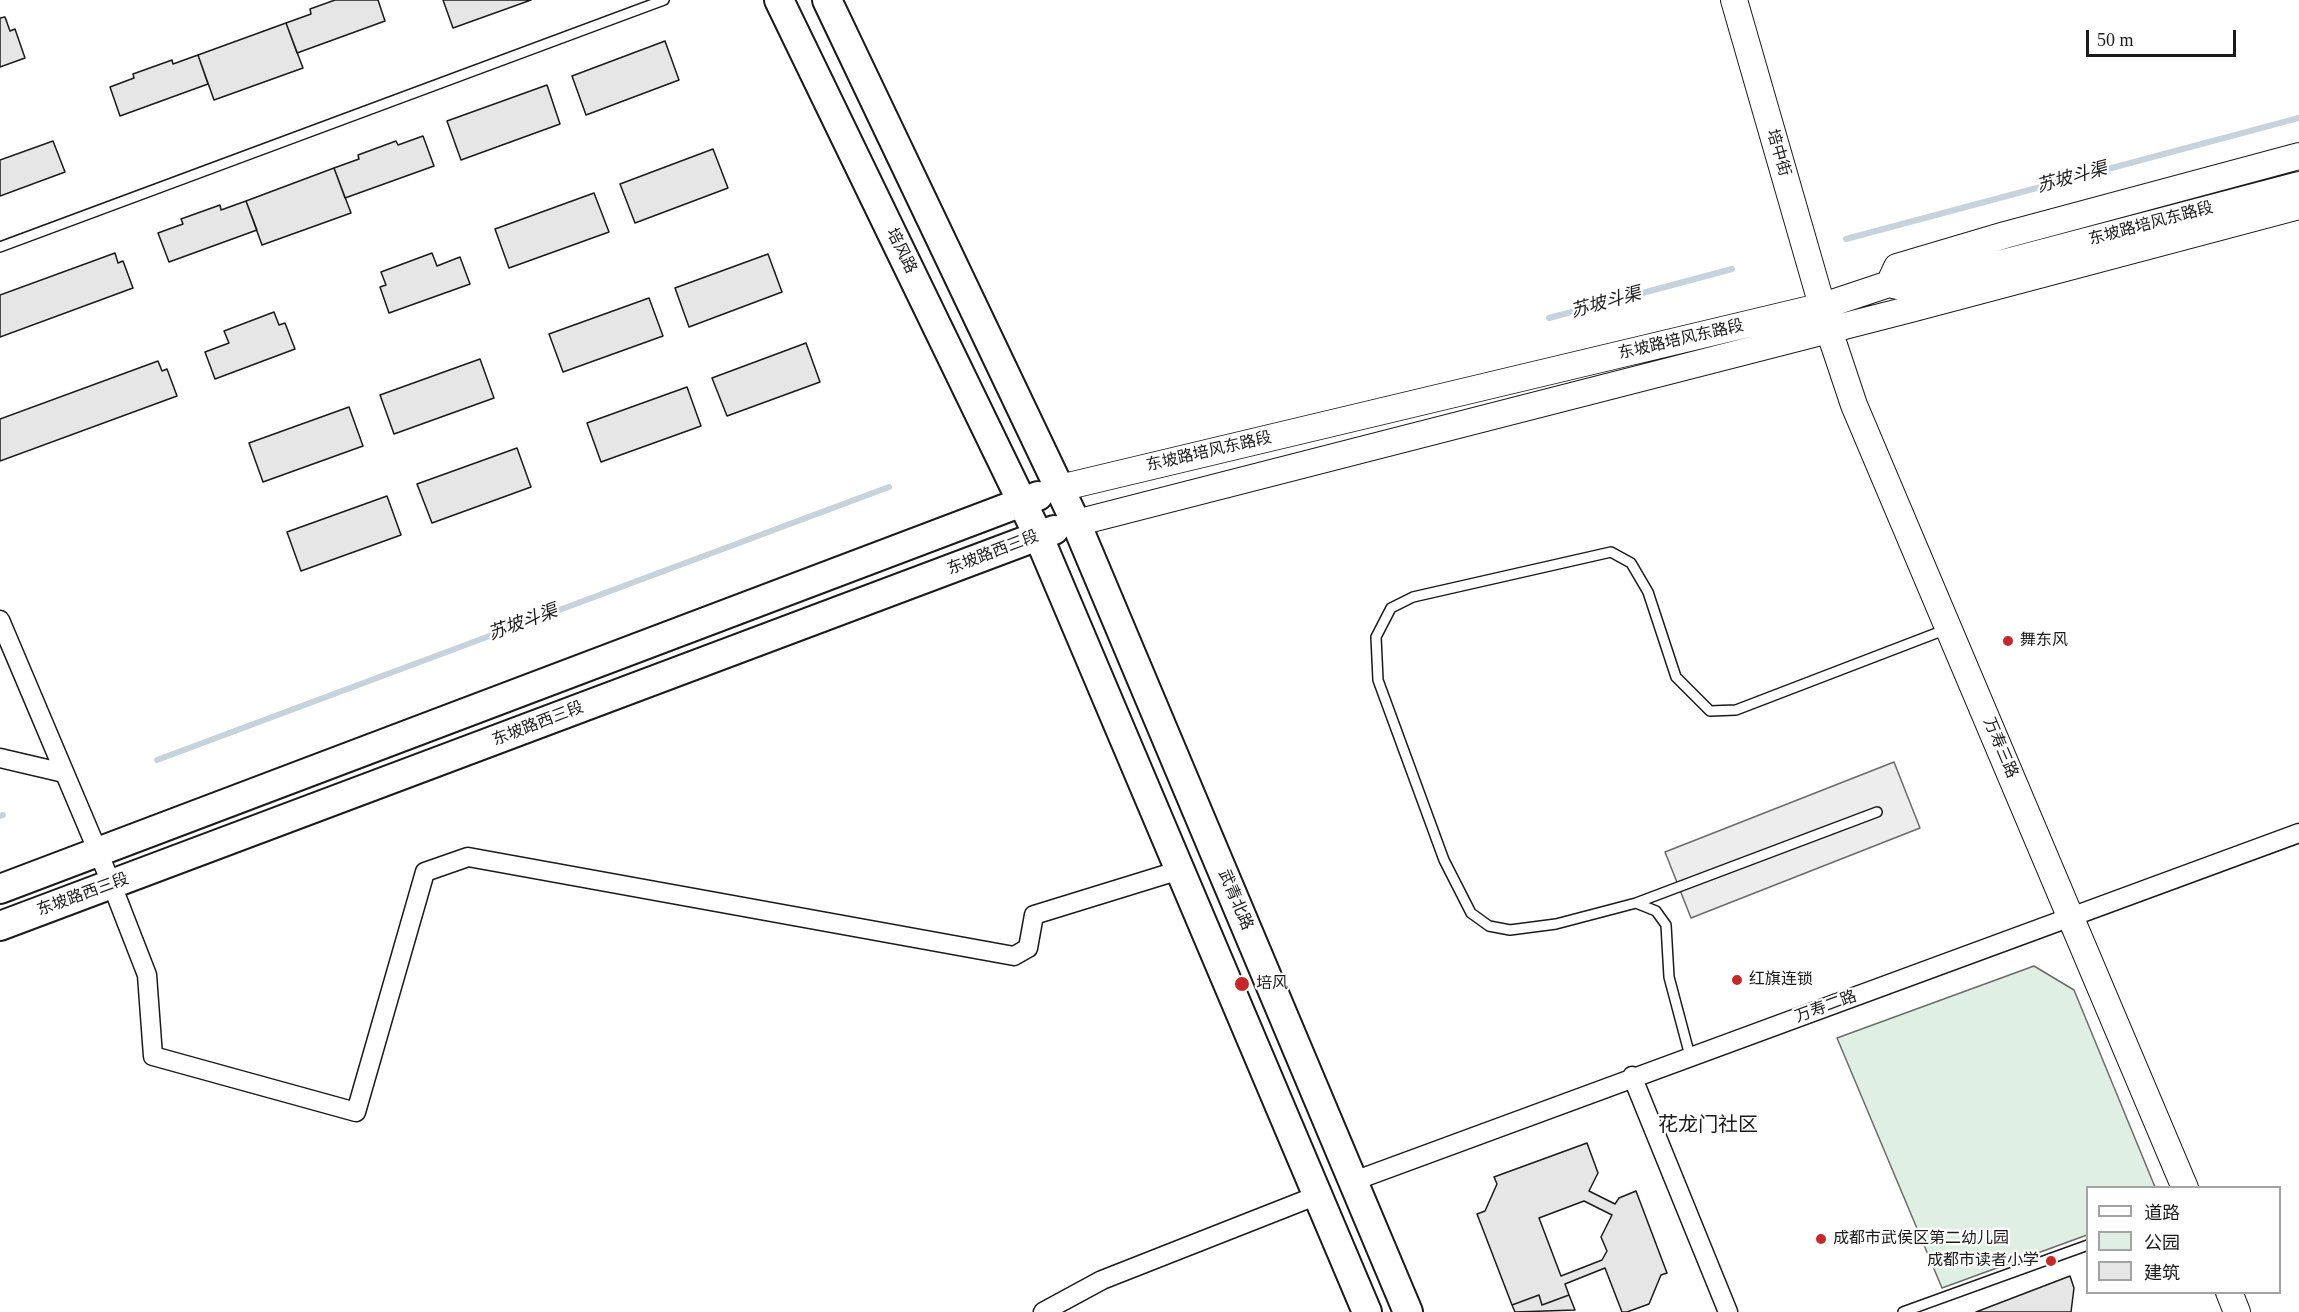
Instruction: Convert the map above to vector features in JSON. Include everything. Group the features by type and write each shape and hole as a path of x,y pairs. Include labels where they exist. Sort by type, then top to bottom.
{"main road":[{"name":"培风路","path":"779,0 1022,502"},
{"path":"827,0 1060,488"},
{"name":"培中街","path":"1734,0 1826,318"},
{"path":"1888,284 1897,267 2005,235 2299,156"},
{"name":"东坡路培风东路段","path":"1076,523 1826,318 1888,284 1907,288 2299,185"},
{"name":"东坡路培风东路段","path":"1060,488 1826,318 1869,320 2299,206"},
{"path":"1869,320 1923,324 2299,222"},
{"name":"万寿三路","path":"1826,318 1854,405 2184,1186"},
{"name":"东坡路西三段","path":"0,889 1060,488"},
{"name":"武青北路","path":"1060,488 1408,1312"},
{"path":"1022,502 1367,1312"},
{"name":"东坡路西三段","path":"0,926 1038,535 1076,523"},
{"path":"2229,1294 2237,1312"}],"street":[{"path":"0,620 112,885 147,975 153,1056 356,1112 425,872 468,857 1014,956 1028,948 1034,915 1180,870"},
{"path":"0,758 64,773"},
{"name":"万寿二路","path":"1353,1181 1632,1076 2072,918 2299,833"},
{"path":"1632,1076 1728,1312"},
{"path":"1043,1312 1102,1280 1318,1195"}],"lane":[{"path":"0,247 664,0"},
{"path":"1877,812 1636,903 1556,924 1510,930 1489,926 1471,913 1444,860 1378,680 1376,637 1391,608 1413,597 1611,552 1631,562 1648,592 1676,677 1710,711 1736,710 1949,628"},
{"path":"1636,903 1656,911 1666,925 1669,977 1690,1056"},
{"path":"1903,1312 2086,1246"}],"green space":[{"path":"2034,966 2074,990 2155,1186 2086,1186 2086,1235 1942,1288 1837,1038"}],"shaded area":[{"path":"1894,762 1920,828 1691,918 1665,852"}],"building":[{"path":"335,0 378,0 385,21 297,53 286,23 311,14 310,9"},
{"path":"443,0 531,0 453,28"},
{"path":"5,17 10,31 15,29 25,58 0,67 0,18"},
{"path":"286,23 303,68 214,100 198,55"},
{"path":"665,41 679,80 586,115 572,76"},
{"path":"198,55 208,84 120,116 110,87 134,78 133,74 172,60 173,64"},
{"path":"547,85 560,124 461,160 447,121"},
{"path":"423,136 434,166 345,198 334,168 359,159 358,155 396,141 398,145"},
{"path":"53,141 65,172 0,196 0,160"},
{"path":"713,149 728,188 635,223 620,184"},
{"path":"334,168 351,213 262,245 246,201"},
{"path":"594,193 609,232 509,268 495,229"},
{"path":"246,201 257,230 169,262 158,233 183,224 181,219 220,205 221,210"},
{"path":"115,253 118,263 123,261 133,288 0,337 0,295"},
{"path":"432,253 437,266 460,257 470,284 389,313 380,287 386,285 381,272"},
{"path":"768,254 782,292 689,327 675,288"},
{"path":"649,298 663,336 563,372 549,334"},
{"path":"274,312 279,325 285,323 295,349 215,379 205,352 229,343 224,331"},
{"path":"806,343 820,382 727,416 712,378"},
{"path":"480,359 494,398 394,434 380,395"},
{"path":"158,361 162,371 167,369 177,396 0,461 0,419"},
{"path":"687,387 701,426 601,462 587,423"},
{"path":"349,407 363,446 263,482 249,443"},
{"path":"517,448 531,487 432,523 417,484"},
{"path":"387,496 401,535 301,571 287,532"},
{"path":"1587,1143 1598,1173 1589,1191 1615,1204 1619,1198 1636,1191 1667,1273 1661,1275 1649,1304 1622,1312 1605,1268 1565,1284 1569,1295 1542,1305 1539,1295 1512,1305 1477,1214 1485,1211 1497,1184 1494,1177","holes":["1584,1201 1612,1215 1601,1237 1607,1251 1602,1260 1561,1276 1539,1218"]},
{"path":"2070,1276 2074,1288 2071,1312 1976,1312"},
{"path":"1539,1295 1542,1305 1569,1295 1575,1310 1515,1312 1512,1305"}],"waterway":[{"name":"苏坡斗渠","path":"1846,239 2299,118"},
{"name":"苏坡斗渠","path":"1549,318 1732,269"},
{"name":"苏坡斗渠","path":"157,760 889,487"}],"place":[{"name":"舞东风","path":"2008,641"},
{"name":"红旗连锁","path":"1737,980"},
{"name":"培风","path":"1242,984"},
{"name":"成都市武侯区第二幼儿园","path":"1821,1239"},
{"name":"成都市读者小学","path":"2051,1261"}],"district":[{"name":"花龙门社区","path":"1708,1126"}]}
